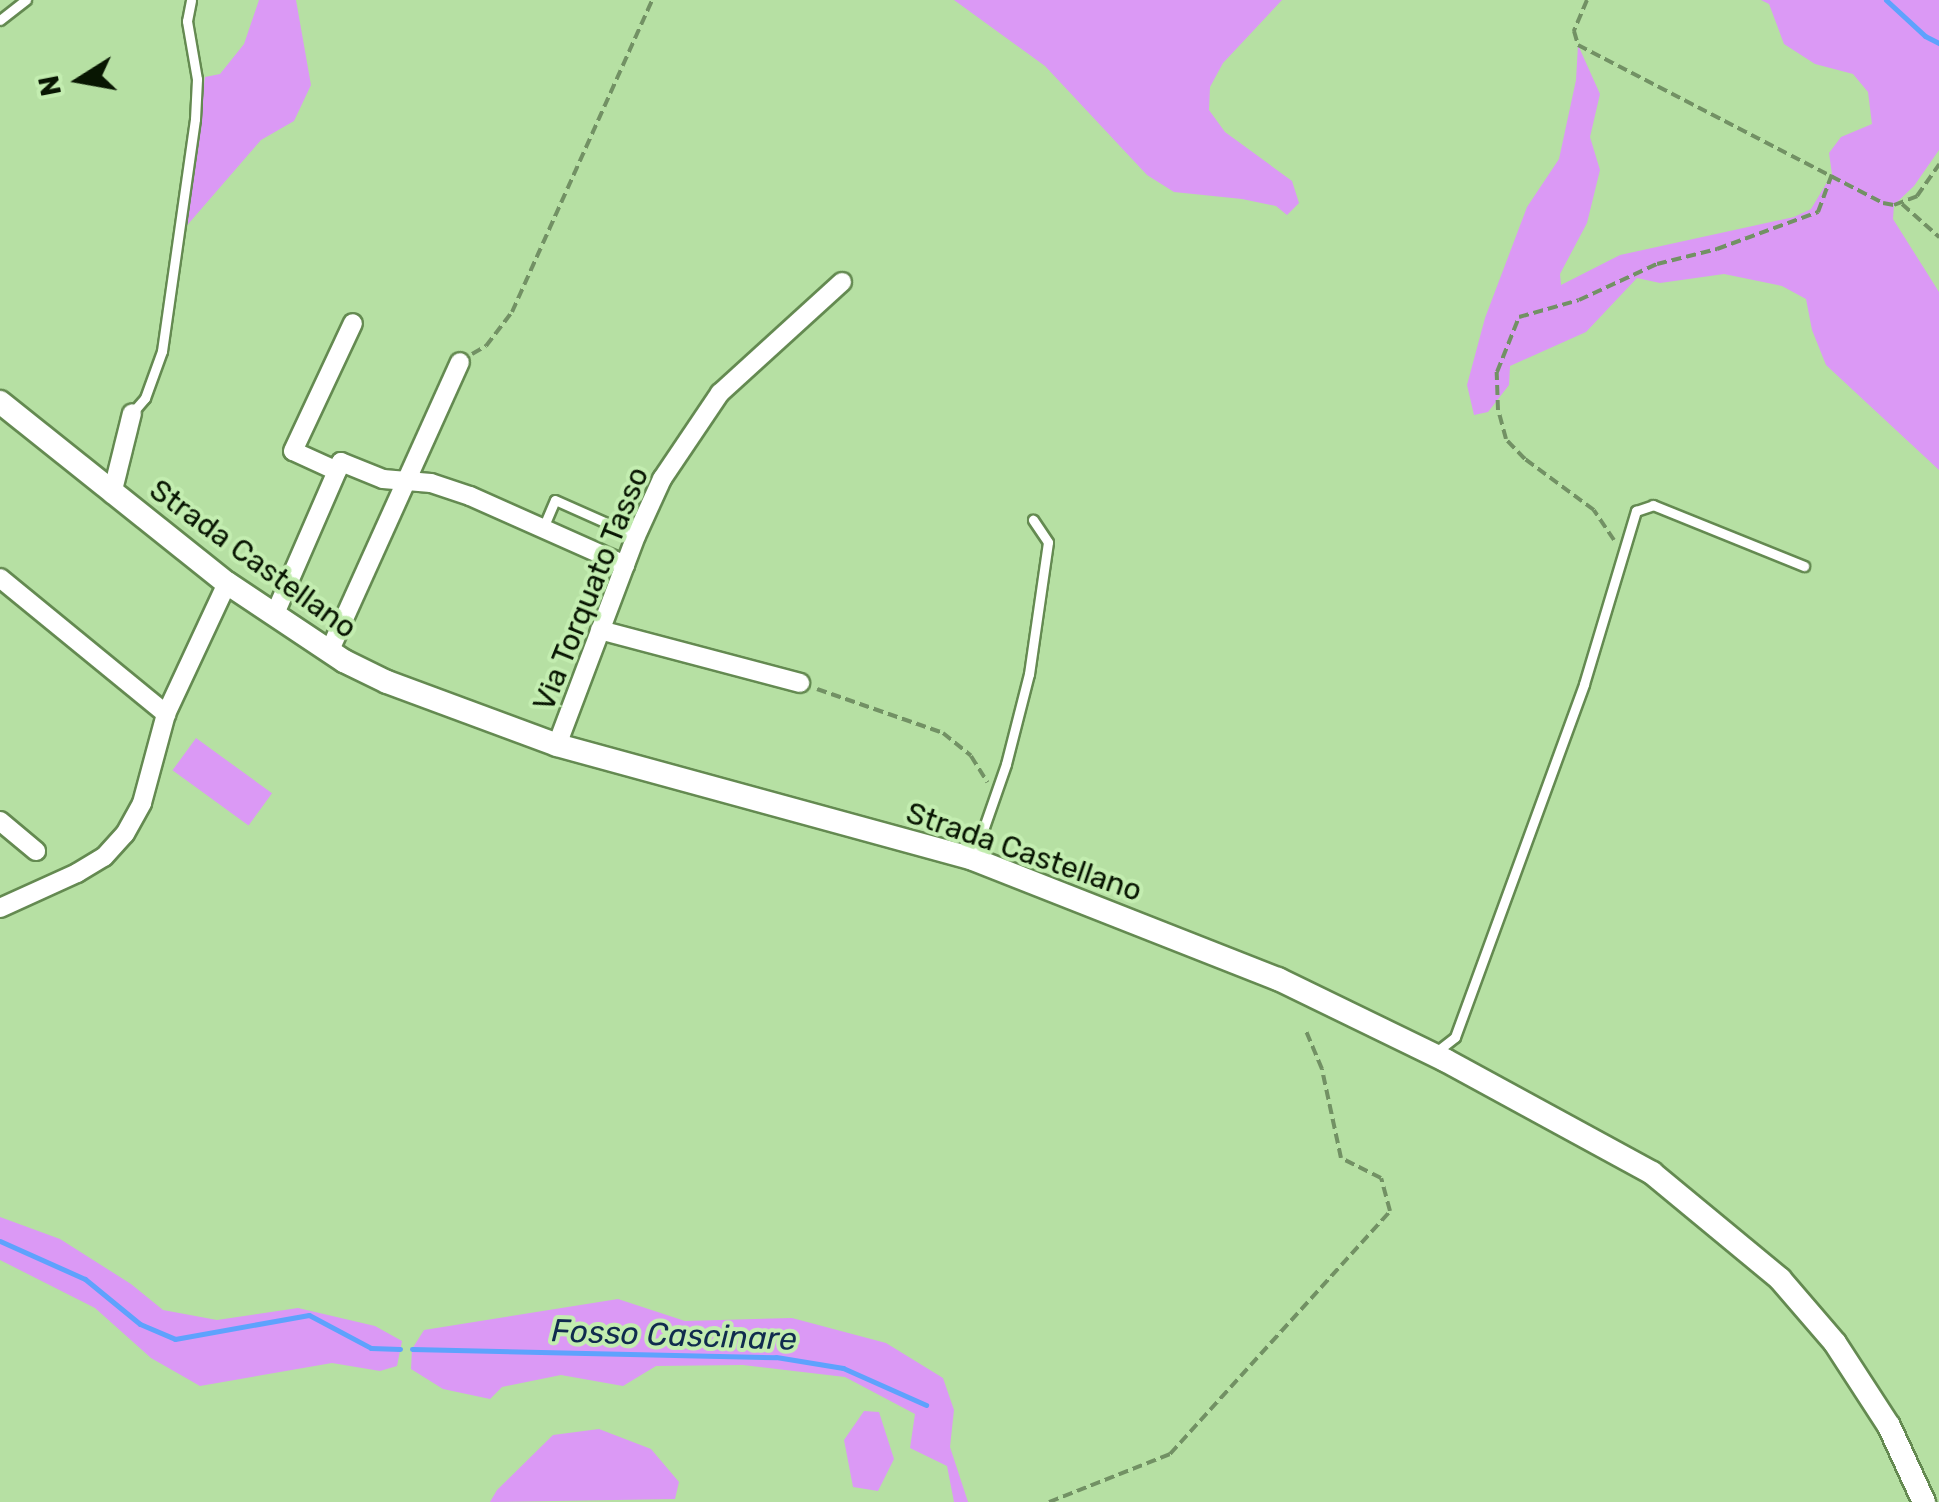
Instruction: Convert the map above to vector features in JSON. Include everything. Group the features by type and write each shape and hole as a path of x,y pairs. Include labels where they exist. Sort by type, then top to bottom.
{"street":[{"name":"Via Torquato Tasso","path":"556,746 636,536 662,479 720,393 842,282"},
{"path":"337,471 293,451 353,322"},
{"path":"328,652 460,362"},
{"name":"Strada Castellano","path":"0,402 228,583 328,652 387,682 556,746 973,859 1256,969 1433,1054 1652,1174 1780,1279 1835,1344 1878,1410 1924,1502"},
{"path":"112,494 132,413"},
{"path":"274,616 341,462 383,479 431,482 625,564"},
{"path":"0,578 166,714"},
{"path":"0,908 90,865 125,834 142,802 166,714 228,583"},
{"path":"600,630 800,683"},
{"path":"0,821 36,851"}],"lane":[{"path":"0,20 26,0"},
{"path":"132,413 145,398 165,332 194,118 197,79 186,22 191,0"},
{"path":"543,528 555,500 636,536"},
{"path":"1433,1054 1454,1037 1584,684 1636,511 1653,505 1804,566"},
{"path":"973,859 1028,674 1048,542 1033,520"}],"path":[{"path":"460,362 486,346 512,312 652,0"},
{"path":"1587,0 1574,31 1578,44 1884,202 1901,203 1916,196 1939,164"},
{"path":"1621,559 1594,510 1525,460 1506,439 1498,410 1497,372 1519,317 1579,300 1657,264 1717,250 1818,212 1832,174"},
{"path":"1901,203 1939,237"},
{"path":"800,683 942,733 971,756 984,775 993,801"},
{"path":"1050,1502 1170,1454 1390,1211 1381,1178 1341,1158 1322,1068 1306,1031"}],"shaded area":[{"path":"259,0 296,0 311,85 294,121 261,140 183,230 205,77 220,74 244,44"},
{"path":"954,0 1282,0 1223,63 1210,87 1209,110 1225,132 1292,181 1299,203 1287,215 1276,206 1242,199 1174,192 1147,175 1045,66"},
{"path":"1761,0 1939,0 1939,150 1914,186 1894,205 1893,219 1939,292 1939,470 1826,365 1812,330 1806,299 1782,286 1724,274 1660,283 1637,278 1586,332 1510,366 1509,385 1488,412 1474,415 1467,385 1485,318 1527,207 1559,159 1576,80 1578,45 1600,94 1590,137 1600,170 1587,223 1560,274 1561,285 1620,255 1794,217 1811,209 1832,174 1829,153 1841,137 1872,124 1868,92 1853,74 1815,64 1784,44 1769,4"},
{"path":"196,738 272,793 249,826 172,770"},
{"path":"0,1217 60,1239 131,1284 163,1310 217,1320 298,1308 375,1326 402,1341 397,1366 380,1371 332,1363 200,1386 151,1358 95,1308 0,1260"},
{"path":"618,1299 685,1321 792,1318 886,1343 943,1378 954,1410 950,1447 968,1502 954,1502 947,1466 910,1448 915,1414 845,1377 743,1365 656,1366 623,1386 561,1375 502,1387 490,1399 443,1389 411,1369 412,1349 424,1330"},
{"path":"864,1411 879,1412 894,1459 878,1491 853,1487 844,1440"},
{"path":"599,1429 651,1449 679,1482 675,1499 490,1502 497,1490 553,1435"}],"waterway":[{"path":"1886,0 1925,36 1939,43"},
{"name":"Fosso Cascinare","path":"0,1241 85,1279 140,1324 175,1339 309,1315 371,1348 400,1349"},
{"name":"Fosso Cascinare","path":"412,1349 776,1357 843,1368 926,1405"}]}
